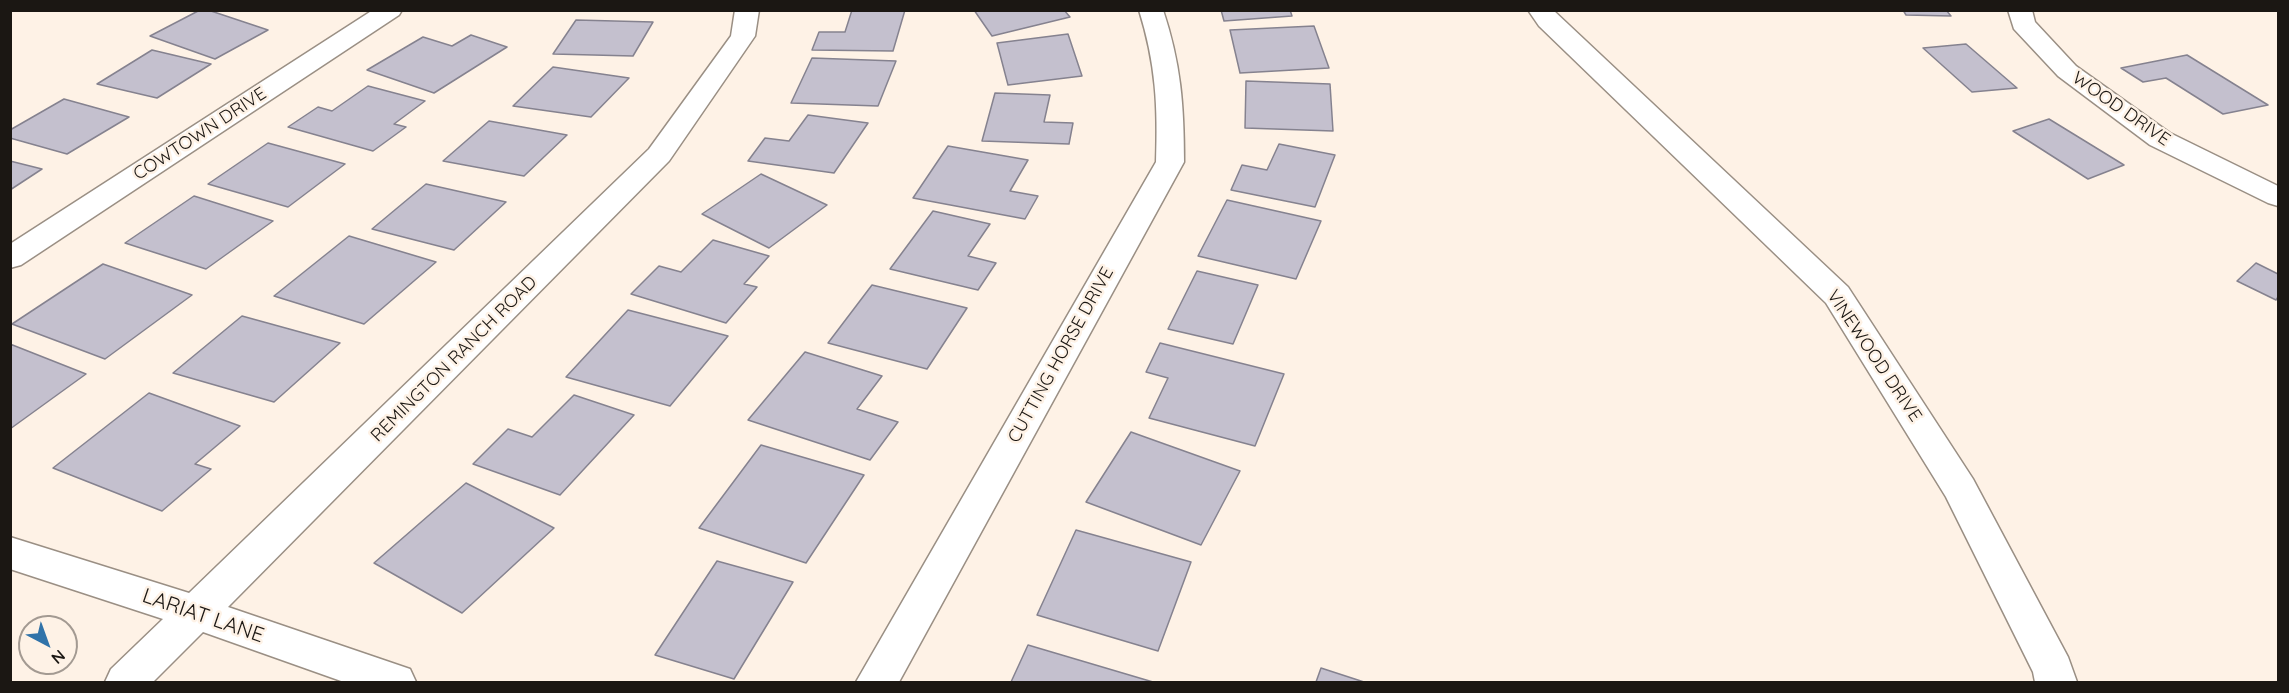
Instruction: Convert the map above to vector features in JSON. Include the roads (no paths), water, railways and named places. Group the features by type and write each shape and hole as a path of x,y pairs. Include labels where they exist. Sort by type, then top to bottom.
{"street":[{"name":"COWTOWN DRIVE","path":"10,258 390,10"},
{"name":"REMINGTON RANCH ROAD","path":"126,682 659,156 743,36 747,10"},
{"name":"CUTTING HORSE DRIVE","path":"877,682 1170,162 1171,109 1163,47 1151,10"},
{"name":"VINEWOOD DRIVE","path":"1540,10 1548,21 1837,295 1960,489 2053,670 2056,682"},
{"name":"WOOD DRIVE","path":"2020,10 2024,24 2067,71 2160,139 2278,196"},
{"name":"LARIAT LANE","path":"10,554 197,613 395,682"}]}
